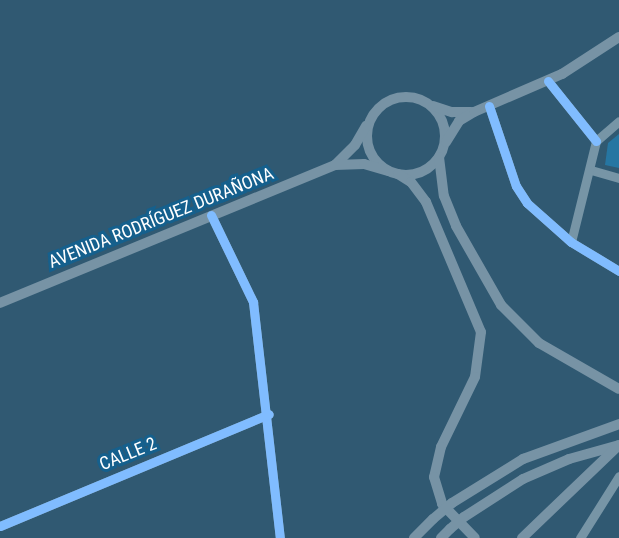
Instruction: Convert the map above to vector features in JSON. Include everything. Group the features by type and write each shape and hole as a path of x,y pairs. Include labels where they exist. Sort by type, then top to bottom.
{"main road":[{"path":"335,165 364,164 393,172 423,171 441,152 453,128 474,112 548,81 617,41"},
{"path":"335,165 355,145 370,121 392,99 413,97 452,112 474,112"},
{"path":"432,106 444,125 441,152 444,196 456,226 501,305 544,346 619,389"},
{"path":"370,121 368,144 372,154 393,172 411,182 426,202 481,332 475,377 441,447 434,477 442,504 475,538"},
{"name":"AVENIDA RODRÍGUEZ DURAÑONA","path":"0,303 335,165"},
{"path":"414,538 452,503 523,459 619,424"},
{"path":"441,538 465,517 523,479 569,459 619,445"},
{"path":"522,538 619,445"}],"street":[{"path":"548,81 596,141"},
{"path":"489,106 520,195 571,242 619,271"},
{"path":"571,242 591,170 596,141 619,121"},
{"path":"591,170 619,177"},
{"path":"211,215 253,302 268,414 280,538"},
{"name":"CALLE 2","path":"0,526 268,414"},
{"path":"580,538 619,476"}],"shaded area":[{"path":"619,134 619,168 605,165 608,143"}],"cycle path":[{"path":"548,81 596,141"},
{"path":"489,106 516,186 527,203 571,242 619,271"},
{"path":"211,215 253,302 280,538"},
{"path":"0,526 269,414"}]}
